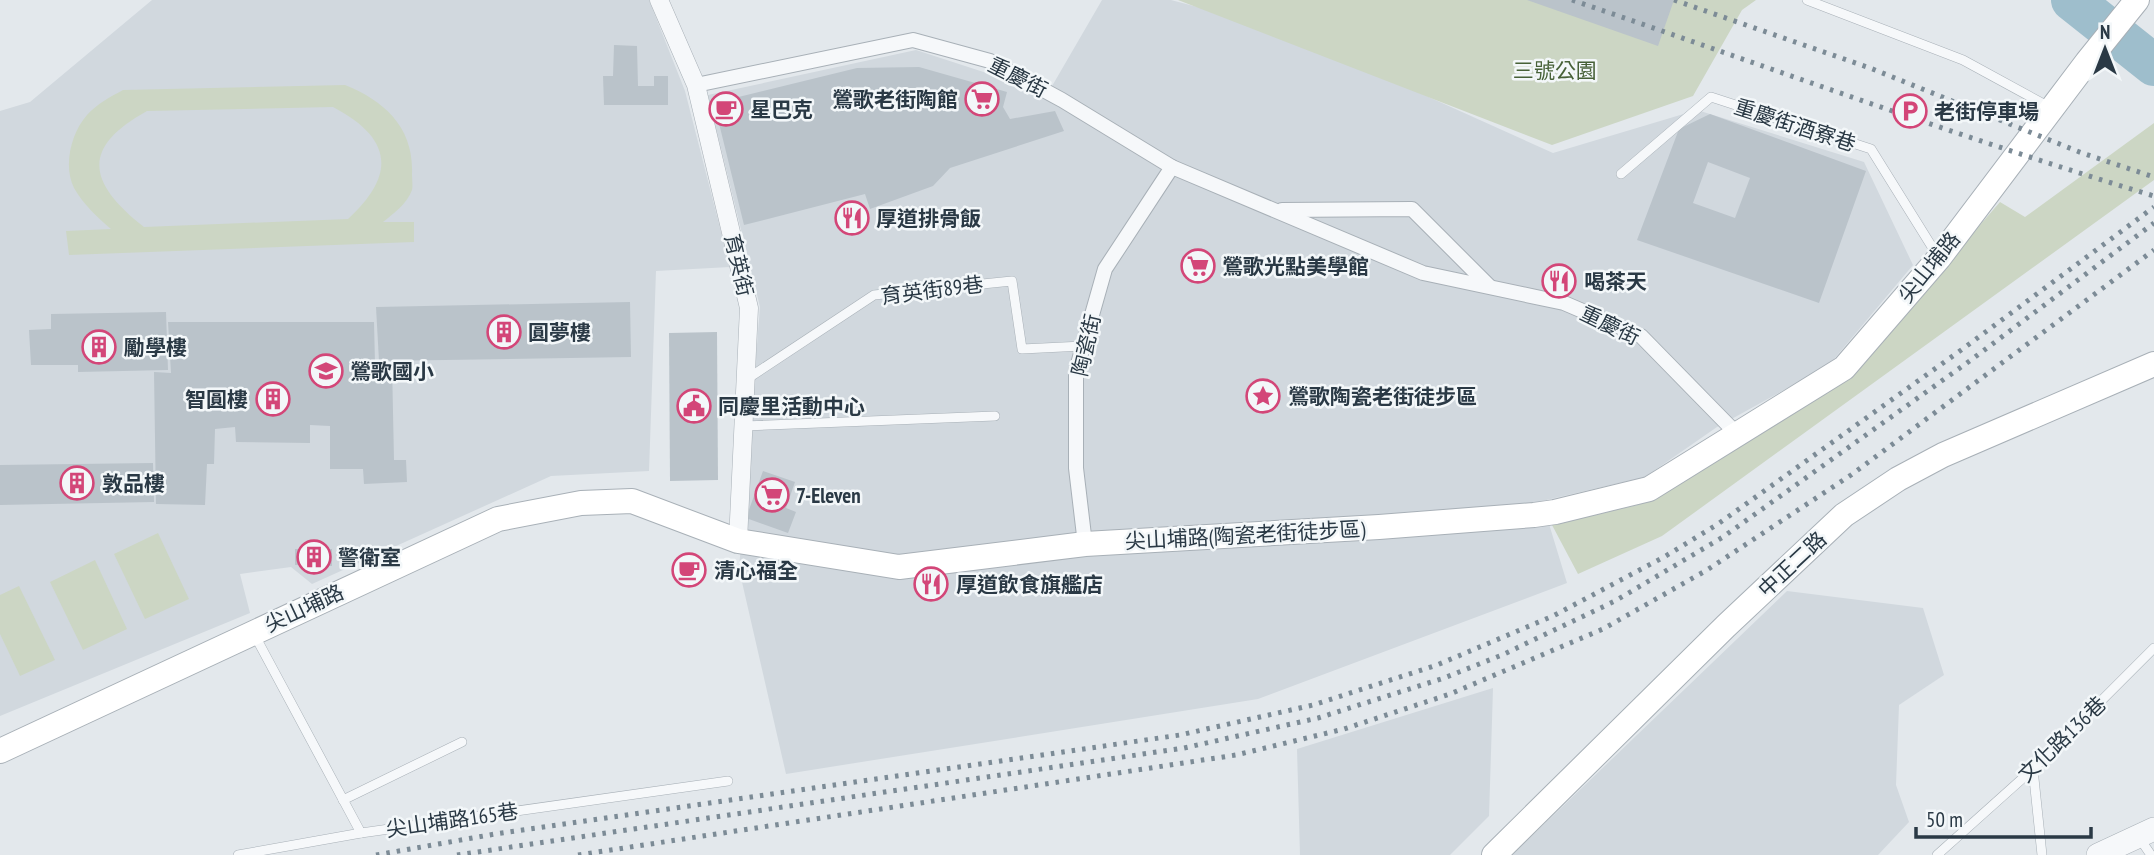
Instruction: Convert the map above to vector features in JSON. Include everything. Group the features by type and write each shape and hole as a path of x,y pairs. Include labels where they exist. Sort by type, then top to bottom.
{"main road":[{"name":"尖山埔路","path":"1737,435 1843,368 1939,258 2137,0"},
{"name":"中正二路","path":"1494,855 1726,626 1844,515 1898,479 1943,455 2154,364"},
{"name":"尖山埔路(陶瓷老街徒步區)","path":"738,541 899,567 1086,544 1379,527 1555,512 1649,489 1737,435"},
{"name":"尖山埔路","path":"0,751 498,519 581,503 632,502 738,541"}],"street":[{"name":"育英街","path":"659,0 696,85 749,308 738,541"},
{"name":"重慶街","path":"696,85 914,40 990,61 1062,100 1172,167 1423,273 1564,303 1641,336 1737,435"},
{"name":"陶瓷街","path":"1086,544 1076,468 1076,370 1105,269 1172,167"},
{"name":"重慶街","path":"1277,210 1412,209 1490,287"},
{"path":"2098,855 2147,842"}],"lane":[{"path":"1807,0 1963,60 2052,109"},
{"name":"重慶街酒寮巷","path":"1621,174 1711,97 1871,149 1939,258"},
{"name":"育英街89巷","path":"746,379 874,295 1012,281 1022,349 1083,346"},
{"path":"744,426 995,416"},
{"name":"尖山埔路165巷","path":"252,632 361,833 728,781"},
{"name":"文化路136巷","path":"1937,855 2033,769 2154,648"},
{"path":"343,800 462,743"},
{"path":"2033,769 2042,855"},
{"path":"238,855 361,833"}],"shaded area":[{"name":"鶯歌國小","path":"152,0 649,0 685,91 730,267 656,271 649,471 551,476 312,584 291,567 240,574 250,613 0,716 0,111 30,102"},
{"name":"鶯歌陶瓷老街徒步區","path":"1102,0 1171,0 1273,27 1553,153 1697,110 1864,162 1913,265 1829,365 1717,427 1645,477 1542,501 1567,583 1258,699 786,774 739,569 760,307 708,95 916,50 1048,93"},
{"path":"1787,591 1923,608 1944,675 1899,705 1896,785 1909,822 1878,855 1512,855"},
{"path":"1493,688 1489,816 1450,855 1300,855 1297,749"}],"green space":[{"name":"三號公園","path":"1178,0 1756,0 1742,10 1693,96 1552,145"},
{"path":"345,85 373,99 394,118 402,130 411,158 410,195 383,222 414,222 414,242 69,255 66,231 111,229 91,210 74,188 69,170 73,140 81,122 91,111 123,90","holes":["333,107 353,119 377,144 381,158 375,187 348,219 144,227 111,196 99,166 102,152 110,139 125,125 147,111"]},
{"path":"2154,123 2154,180 1662,536 1578,574 1552,525 1637,505 1844,381 2000,202 2025,217"},
{"path":"158,533 189,599 145,619 114,554"},
{"path":"95,560 127,629 83,650 50,582"},
{"path":"19,586 55,660 20,676 0,634 0,595"}],"building":[{"path":"1527,0 1674,0 1658,46"},
{"path":"614,45 637,46 638,86 654,86 654,76 668,76 668,105 604,105 603,76 613,76"},
{"path":"919,67 1007,92 1003,107 1010,119 1055,111 1064,131 950,168 933,186 870,209 865,194 744,225 714,103 857,68"},
{"path":"1710,114 1866,171 1819,303 1637,240 1679,129","holes":["1708,162 1750,178 1735,218 1693,203"]},
{"name":"圓夢樓","path":"630,302 631,357 379,361 376,307"},
{"name":"勵學樓","path":"166,312 168,370 78,372 78,365 31,365 29,330 51,329 51,314"},
{"name":"智圓樓","path":"168,322 374,322 375,364 392,364 394,460 406,460 407,482 364,484 363,469 330,469 330,426 310,425 310,443 236,442 235,427 215,429 214,464 207,464 205,505 156,504 154,372 171,373"},
{"name":"同慶里活動中心","path":"717,332 718,480 670,481 669,333"},
{"name":"敦品樓","path":"153,463 154,502 0,505 0,465"},
{"name":"7-Eleven","path":"763,471 795,482 786,508 796,512 788,533 746,518"},
{"name":"警衛室","path":"295,549 332,549 332,566 295,565"}],"waterway":[{"path":"2072,0 2154,65"}],"railway":[{"path":"1572,0 1935,125 2154,196"},
{"path":"1674,0 1870,68 2082,153 2154,177"},
{"path":"376,855 495,834 1180,735 1313,705 1437,665 1553,616 1664,557 1718,524 1964,348 2154,207"},
{"path":"457,855 1184,748 1318,718 1444,678 1502,655 1615,601 1723,537 1971,360 2154,223"},
{"path":"578,855 1236,755 1344,729 1450,694 1603,629 1707,570 1851,475 2154,250"}],"place":[{"name":"鶯歌老街陶館","path":"982,99"},
{"name":"星巴克","path":"726,109"},
{"name":"老街停車場","path":"1910,111"},
{"name":"厚道排骨飯","path":"852,218"},
{"name":"鶯歌光點美學館","path":"1198,266"},
{"name":"喝茶天","path":"1559,281"},
{"name":"圓夢樓","path":"504,332"},
{"name":"勵學樓","path":"99,347"},
{"name":"鶯歌國小","path":"326,371"},
{"name":"鶯歌陶瓷老街徒步區","path":"1263,396"},
{"name":"智圓樓","path":"273,399"},
{"name":"同慶里活動中心","path":"694,406"},
{"name":"敦品樓","path":"77,483"},
{"name":"7-Eleven","path":"772,495"},
{"name":"警衛室","path":"314,557"},
{"name":"清心福全","path":"689,570"},
{"name":"厚道飲食旗艦店","path":"931,584"}]}
